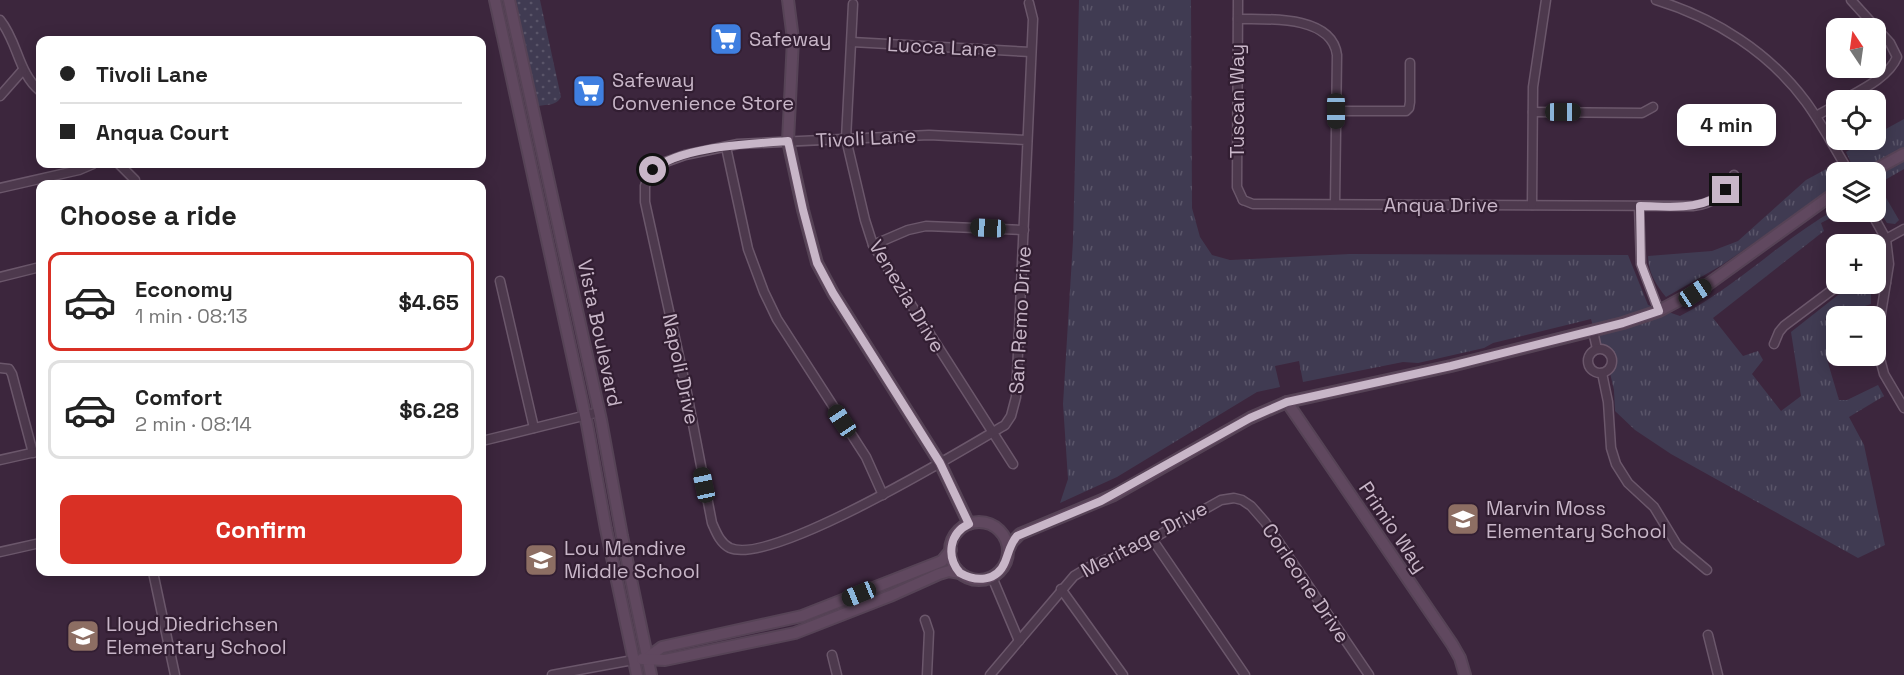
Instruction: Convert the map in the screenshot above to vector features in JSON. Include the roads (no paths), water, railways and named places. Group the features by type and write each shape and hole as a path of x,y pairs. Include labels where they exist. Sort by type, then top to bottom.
{"street":[{"name":"Vista Boulevard","path":"495,0 585,415 637,675"},
{"name":"Vista Boulevard","path":"509,0 599,412 651,675"},
{"path":"788,0 793,39 788,141 817,263 833,293 940,463 969,524"},
{"name":"Tuscan Way","path":"1238,0 1237,187 1240,204"},
{"path":"1532,205 1535,73 1546,0"},
{"path":"1656,0 1707,20 1745,42 1779,71 1816,116 1843,162"},
{"path":"1851,0 1900,55 1887,70 1860,90"},
{"name":"San Remo Drive","path":"730,548 749,551 765,548 883,495 1005,425 1011,416 1016,397 1024,230 1026,140 1033,19 1029,3"},
{"name":"Venezia Drive","path":"853,4 846,139 873,244 1013,464"},
{"path":"1238,19 1294,21 1314,27 1334,38 1337,55 1335,204"},
{"path":"0,20 6,28 23,70 36,88"},
{"name":"Lucca Lane","path":"852,42 1031,52"},
{"path":"1336,111 1401,112 1412,109 1410,63"},
{"path":"0,96 23,70"},
{"path":"1533,112 1642,113 1653,107"},
{"path":"1816,116 1826,110"},
{"name":"Tivoli Lane","path":"646,183 653,170 667,160 738,144 929,135 1026,140"},
{"path":"726,147 748,249 764,292 777,319 866,457 883,495"},
{"path":"1886,164 1904,154"},
{"path":"0,188 85,168"},
{"path":"123,168 135,180"},
{"path":"63,174 65,180"},
{"name":"Anqua Drive","path":"1240,204 1693,206 1715,200 1726,190 1734,175"},
{"name":"Napoli Drive","path":"646,183 645,202 686,388 711,523 720,540 730,548"},
{"path":"552,675 647,658 665,660 795,633 949,571 973,579 992,577 1003,567 1012,542 1020,534 1101,501 1250,418 1287,402 1451,366 1635,320 1659,311 1701,289 1826,199"},
{"path":"1640,206 1641,264 1659,311"},
{"path":"873,244 908,230 926,226 1024,230"},
{"path":"1886,283 1889,264 1886,239 1904,229"},
{"path":"0,277 36,268"},
{"path":"500,281 534,428"},
{"path":"1774,344 1784,326 1827,294"},
{"path":"1884,294 1878,332 1878,351 1884,374 1904,408"},
{"path":"1593,331 1597,349"},
{"path":"1597,349 1606,351 1612,358 1610,367 1602,372 1593,370 1589,365 1590,355 1597,349"},
{"path":"4,368 14,382 36,449"},
{"path":"1602,372 1608,402 1611,448 1618,468 1628,483 1654,507 1677,545 1707,570"},
{"name":"Primio Way","path":"1287,402 1452,644 1460,658 1465,675"},
{"path":"486,440 599,412"},
{"path":"0,460 36,452"},
{"name":"Meritage Drive","path":"990,675 1074,576 1152,539 1212,503 1227,498 1236,499"},
{"name":"Corleone Drive","path":"1236,499 1251,506 1265,522 1369,675"},
{"path":"647,658 662,647 802,616 942,561 951,550 955,537 969,524 984,522 1001,531 1020,534"},
{"path":"1001,531 1008,551"},
{"path":"1152,539 1245,675"},
{"path":"0,552 36,544"},
{"path":"951,550 952,559 960,573"},
{"path":"154,576 175,675"},
{"path":"992,577 1019,641"},
{"path":"1061,589 1123,675"},
{"path":"925,620 929,632 927,675"},
{"path":"1708,635 1718,675"},
{"path":"832,655 837,675"}],"place":[{"name":"Safeway","path":"726,39"},
{"name":"Safeway Convenience Store","path":"589,91"},
{"name":"Marvin Moss Elementary School","path":"1463,519"},
{"name":"Lou Mendive Middle School","path":"541,560"},
{"name":"Lloyd Diedrichsen Elementary School","path":"83,636"}]}
